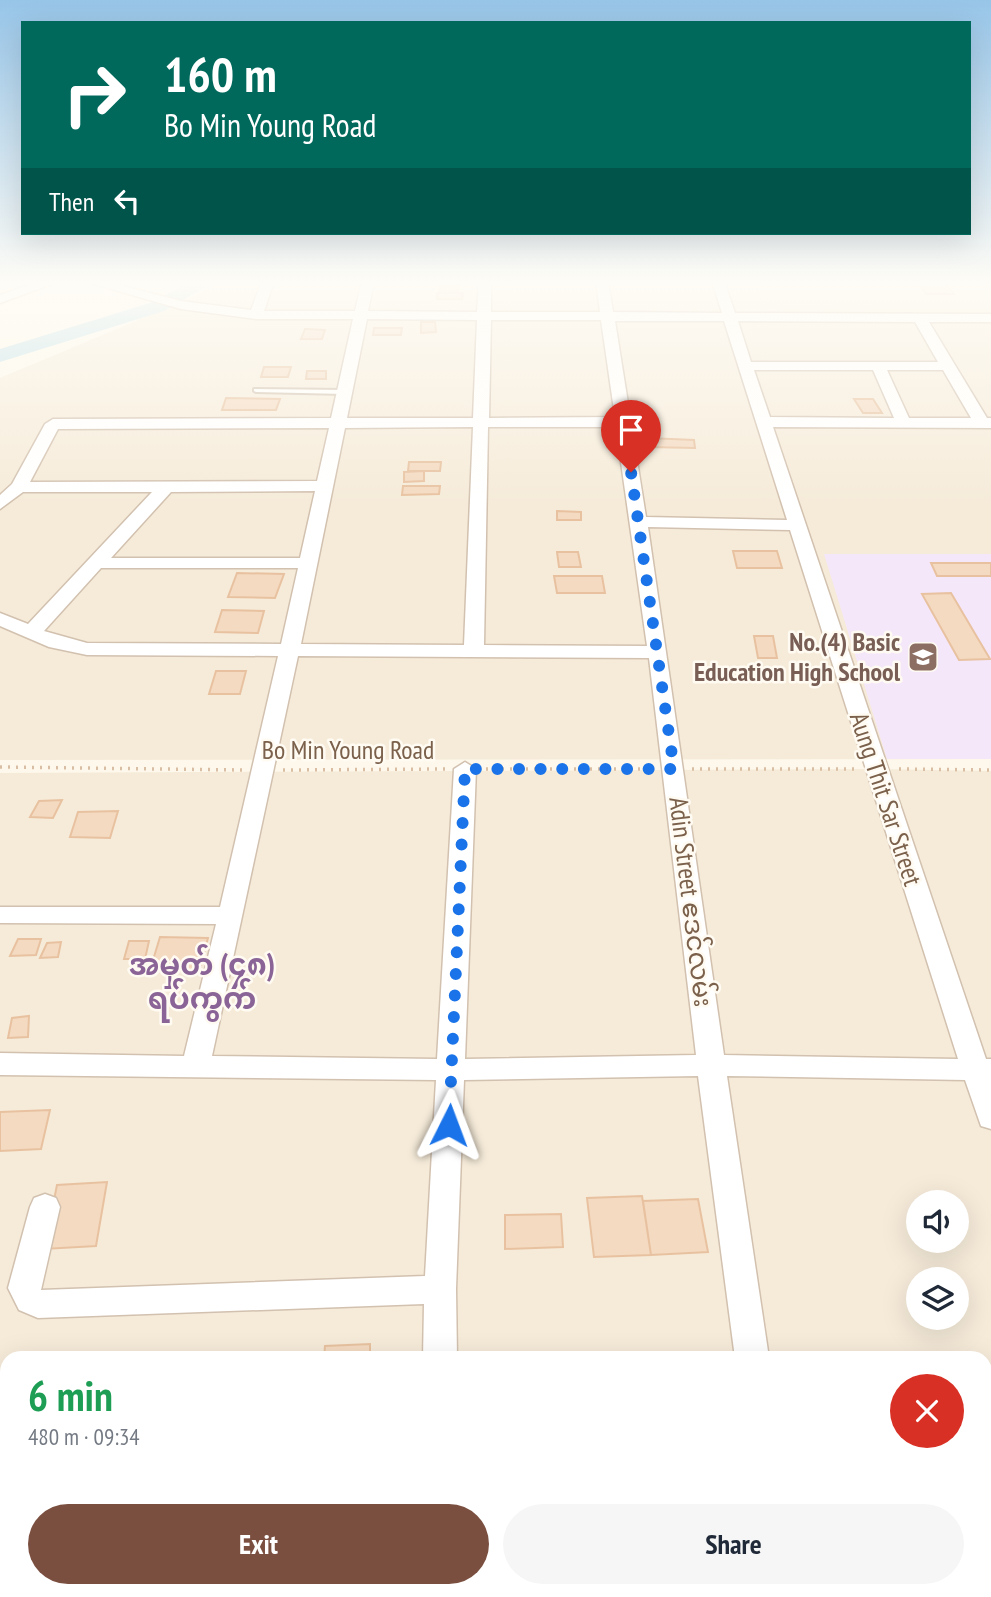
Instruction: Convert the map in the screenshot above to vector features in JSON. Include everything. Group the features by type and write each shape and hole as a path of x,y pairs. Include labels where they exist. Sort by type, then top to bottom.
{"street":[{"path":"195,1065 264,770 306,563 353,356"},
{"path":"474,650 483,356"},
{"name":"Adin Street ဧဒင်လမ်း","path":"614,356 658,652 751,1351"},
{"name":"Aung Thit Sar Street","path":"742,356 876,769 983,1070 991,1118"},
{"path":"942,356 986,423"},
{"path":"745,366 948,366"},
{"path":"878,366 904,423"},
{"path":"0,504 19,487 52,424 624,422"},
{"path":"764,422 986,423"},
{"path":"30,634 166,486"},
{"path":"19,487 323,486"},
{"path":"639,522 797,525"},
{"path":"96,563 306,563"},
{"path":"0,620 30,634 87,649 658,652"},
{"path":"440,1351 440,1289 465,769"},
{"path":"0,915 230,916"},
{"path":"0,1064 452,1070 711,1065 983,1070"},
{"path":"45,1207 23,1288 30,1300 38,1304 440,1289"}],"lane":[{"path":"256,390 345,392"}],"path":[{"name":"Bo Min Young Road","path":"0,767 264,770 991,770"}],"shaded area":[{"path":"54,356 991,356 991,759 0,760 0,378"},
{"name":"No.(4) Basic Education High School","path":"824,554 991,554 991,759 887,759"},
{"path":"876,769 991,771 991,1351 0,1351 0,773"}],"building":[{"path":"264,367 291,367 288,377 261,377"},
{"path":"307,371 326,371 326,379 306,379"},
{"path":"226,398 280,399 276,410 222,410"},
{"path":"854,399 873,399 882,413 863,413"},
{"path":"648,438 694,440 695,448 648,447"},
{"path":"409,462 441,462 440,471 408,471"},
{"path":"424,471 424,481 404,482 404,472"},
{"path":"403,486 440,486 439,494 402,495"},
{"path":"557,511 581,512 581,520 557,520"},
{"path":"733,551 777,551 782,568 737,568"},
{"path":"557,552 578,552 581,567 559,567"},
{"path":"931,563 991,563 991,576 937,576"},
{"path":"237,573 284,574 275,598 228,597"},
{"path":"554,576 602,576 605,593 557,593"},
{"path":"951,593 990,659 959,660 922,594"},
{"path":"222,610 264,611 258,633 215,632"},
{"path":"754,636 773,636 777,658 758,658"},
{"path":"216,671 246,671 240,694 209,694"},
{"path":"62,800 53,818 30,817 39,801"},
{"path":"118,811 110,838 70,837 78,812"},
{"path":"160,937 208,938 199,971 150,970"},
{"path":"18,939 41,939 36,955 10,956"},
{"path":"129,941 149,941 145,959 124,959"},
{"path":"61,942 58,957 40,958 47,943"},
{"path":"29,1016 28,1037 8,1038 12,1018"},
{"path":"50,1110 41,1149 0,1151 0,1112"},
{"path":"107,1182 96,1246 44,1249 57,1185"},
{"path":"642,1196 651,1255 594,1257 587,1198"},
{"path":"698,1199 708,1252 651,1255 643,1201"},
{"path":"561,1214 563,1247 505,1249 505,1215"},
{"path":"370,1344 370,1351 325,1351 325,1346"}],"place":[{"name":"No.(4) Basic Education High School","path":"923,657"}],"district":[{"name":"အမှတ် (၄၈) ရပ်ကွက်","path":"202,982"}],"route":[{"path":"449,1125 465,769 674,769 631,472"}]}
